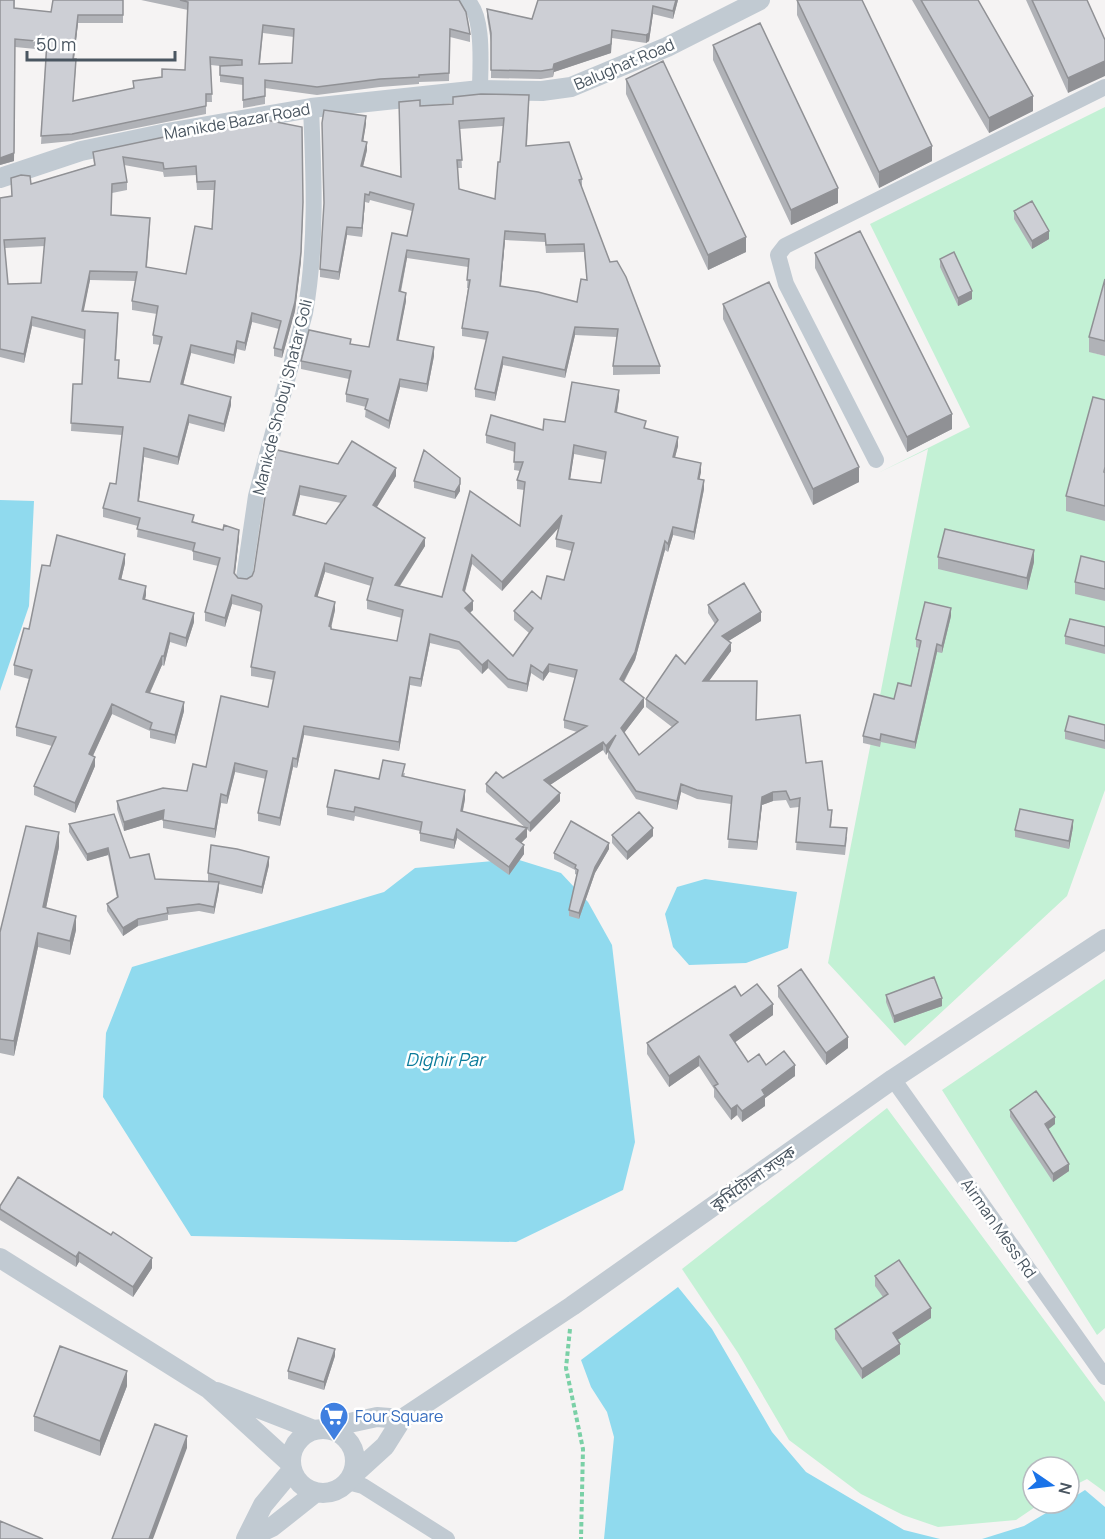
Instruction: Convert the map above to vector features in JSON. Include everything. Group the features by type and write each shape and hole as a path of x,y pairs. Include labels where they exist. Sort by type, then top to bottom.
{"street":[{"path":"466,0 471,3 479,34 480,90"},
{"name":"Balughat Road","path":"480,90 542,91 581,84 667,47 760,0"},
{"path":"876,460 786,284 778,255 785,246 1105,87"},
{"name":"Manikde Bazar Road","path":"0,178 81,151 167,133 311,108 480,90"},
{"name":"Manikde Shobuj Shatar Goli","path":"244,578 256,496 310,287 315,222 311,108"},
{"name":"কুর্মিটোলা সড়ক","path":"402,1419 572,1306 893,1079 1105,939"},
{"name":"Airman Mess Rd","path":"893,1079 1105,1377"},
{"path":"0,1258 209,1389 291,1467 300,1484 315,1493 336,1491 385,1446 402,1419 377,1417 320,1429 303,1435 295,1444 291,1467 263,1505 246,1539"},
{"path":"209,1389 320,1429 339,1432 348,1440 354,1451 356,1464 350,1479"},
{"path":"350,1479 447,1539"},
{"path":"246,1539 272,1527 315,1493"}],"path":[{"path":"572,1306 566,1368 583,1449 581,1539"}],"green space":[{"path":"1105,107 1105,312 1094,353 1105,356 1105,790 1067,896 905,1046 828,963 928,449 878,473 970,427 870,224"},
{"path":"1105,979 1105,1328 1097,1335 942,1090"},
{"path":"887,1108 1105,1402 1105,1492 1087,1479 1081,1482 1081,1455 1021,1455 1021,1515 1023,1515 1016,1520 938,1527 903,1515 861,1494 789,1440 738,1353 682,1269"}],"water":[{"path":"0,500 34,501 29,606 0,691"},
{"name":"Dighir Par","path":"516,859 561,873 588,902 612,945 635,1142 623,1190 516,1242 191,1236 103,1097 106,1033 132,967 384,892 415,868"},
{"path":"705,879 797,892 788,948 746,963 689,965 673,947 665,914 677,887"},
{"path":"678,1287 712,1329 772,1432 806,1472 904,1530 940,1539 604,1539 614,1437 607,1412 591,1387 581,1360"},
{"path":"1085,1490 1105,1507 1105,1539 982,1539 1024,1526 1043,1515 1081,1515 1081,1492"}],"building":[{"path":"0,0 14,0 14,8 51,12 53,0 123,0 123,15 78,15 73,59 76,59 73,101 134,88 133,81 162,77 162,69 185,70 188,2 180,0 459,0 466,12 470,34 450,29 449,73 317,87 265,80 265,96 243,100 243,78 220,75 220,66 242,65 242,60 210,57 212,94 206,94 206,106 72,134 41,136 47,42 15,39 14,153 0,158","holes":["263,25 294,29 292,63 259,64"]},
{"path":"538,0 676,0 673,11 653,6 649,33 646,35 612,30 611,44 554,64 553,69 541,71 491,70 491,33 487,9 532,19"},
{"path":"797,0 862,0 932,146 879,172"},
{"path":"921,0 978,0 1033,96 989,118"},
{"path":"1032,0 1087,0 1105,40 1105,61 1068,78"},
{"path":"760,23 838,188 791,210 713,45"},
{"path":"663,61 746,237 708,255 626,79"},
{"path":"481,94 529,95 526,146 569,142 582,179 579,180 610,262 617,261 626,277 660,366 613,366 618,329 575,327 565,370 503,357 495,393 475,389 488,332 462,328 470,280 467,280 469,259 407,250 399,291 406,293 397,340 434,347 427,384 400,379 389,421 365,409 368,399 346,394 351,371 301,361 309,330 351,339 350,344 369,347 392,233 407,236 414,204 370,192 369,195 365,194 362,228 347,227 339,272 320,269 324,203 322,123 324,110 366,116 362,141 367,142 361,166 401,177 399,102 420,100 420,106 453,104 453,97","holes":["504,118 495,199 459,189 457,160 462,160 459,121","505,231 545,234 546,245 584,244 587,280 581,279 577,302 538,292 500,286"]},
{"path":"266,120 302,127 301,252 295,302 282,350 274,348 281,321 252,313 245,343 237,341 234,355 191,345 181,384 231,397 224,424 189,415 178,457 144,448 138,501 194,515 192,522 223,530 224,525 239,530 234,573 238,578 247,579 254,571 266,490 277,450 338,464 352,441 396,468 373,505 425,538 395,585 442,597 470,491 520,526 525,482 517,480 523,462 514,462 515,443 486,435 491,415 543,430 544,419 565,422 572,382 619,390 615,412 646,421 644,428 678,437 673,457 701,463 698,479 704,480 694,532 673,527 668,544 665,541 635,652 620,679 644,698 621,728 639,755 678,722 646,699 676,655 685,664 718,620 708,605 744,583 761,612 722,636 731,643 703,681 757,681 756,720 800,715 806,763 822,761 828,810 832,810 830,827 847,828 845,846 796,842 800,798 790,800 786,791 773,792 762,797 757,842 728,839 732,796 697,790 681,784 677,801 636,791 608,750 616,735 606,746 603,742 544,780 560,793 530,823 486,784 496,772 503,778 587,726 564,720 577,670 549,664 543,673 531,665 527,684 508,679 488,660 482,665 459,642 430,634 421,679 410,677 399,742 304,726 297,759 293,758 280,818 258,813 267,771 235,763 227,796 221,794 215,829 163,820 164,810 124,822 117,801 163,788 187,791 193,764 206,767 221,696 268,707 275,672 251,667 262,606 232,595 225,618 205,612 220,558 193,551 195,543 137,529 140,518 103,508 110,483 116,484 123,427 71,423 73,384 82,384 85,330 32,317 24,354 0,349 0,198 12,196 11,178 21,175 30,176 31,184 95,165 93,152 226,126 244,126 244,123","holes":["123,157 163,163 164,169 196,166 197,182 215,181 212,229 195,226 186,274 146,267 150,218 111,215 112,184 127,182","45,238 41,283 8,284 4,240","90,271 137,272 132,301 158,306 153,335 162,337 150,382 118,378 119,360 115,360 118,313 82,311","574,445 606,452 601,483 569,479","300,486 346,496 326,524 293,515","562,515 556,539 574,543 564,580 547,576 541,599 532,591 514,611 533,628 513,656 465,608 473,601 463,590 472,555 502,582","325,563 373,578 367,600 403,610 397,641 331,629 329,626 335,602 315,596"]},
{"path":"1032,201 1049,231 1032,241 1014,211"},
{"path":"860,231 952,414 907,437 815,253"},
{"path":"954,252 972,291 958,298 940,259"},
{"path":"1105,279 1105,341 1089,337"},
{"path":"769,282 859,467 813,489 723,304"},
{"path":"1093,397 1105,400 1105,506 1066,496"},
{"path":"424,450 460,478 460,484 455,492 414,481"},
{"path":"945,529 1034,550 1027,578 938,557"},
{"path":"57,535 125,554 119,579 146,586 143,599 194,613 186,638 170,633 164,656 146,692 184,702 175,735 150,729 152,723 112,704 89,754 95,757 75,803 34,786 56,737 16,727 32,670 14,665 24,628 29,629 42,565 50,566"},
{"path":"1081,556 1105,562 1105,589 1075,582"},
{"path":"925,602 951,608 942,646 937,644 915,742 881,734 880,740 863,736 874,694 894,699 898,683 911,686 921,641 916,639"},
{"path":"1070,619 1105,627 1105,646 1065,636"},
{"path":"1069,716 1105,725 1105,741 1065,731"},
{"path":"383,760 405,764 402,776 465,790 461,811 527,828 516,839 524,845 509,867 457,829 454,840 420,833 422,822 355,807 354,812 327,807 335,770 379,779"},
{"path":"1020,809 1073,820 1069,841 1015,830"},
{"path":"639,812 653,828 627,852 612,835"},
{"path":"114,814 130,858 149,854 155,879 219,882 214,907 199,904 167,908 168,913 138,919 123,928 107,904 118,897 108,848 87,854 69,824"},
{"path":"571,821 609,843 595,867 579,913 569,910 578,870 575,868 576,865 554,853"},
{"path":"26,826 59,832 43,907 76,916 70,941 38,933 14,1041 0,1039 0,932"},
{"path":"211,845 269,857 262,887 208,873"},
{"path":"801,969 848,1037 826,1053 778,986"},
{"path":"934,977 942,998 894,1016 886,995"},
{"path":"757,984 773,1004 730,1035 748,1062 759,1054 766,1065 784,1051 795,1065 762,1090 765,1095 742,1111 737,1105 731,1109 714,1086 718,1084 699,1056 669,1076 647,1043 735,986 741,996"},
{"path":"1036,1091 1055,1117 1045,1124 1069,1164 1053,1174 1010,1110"},
{"path":"18,1177 111,1235 113,1232 152,1258 133,1287 79,1252 76,1257 0,1209"},
{"path":"899,1260 931,1308 893,1333 900,1344 862,1369 835,1329 888,1294 875,1276"},
{"path":"298,1338 335,1349 324,1382 288,1371"},
{"path":"60,1346 127,1371 100,1441 34,1416"},
{"path":"155,1424 187,1436 149,1539 112,1539"},
{"path":"0,1521 43,1539 0,1539"}],"place":[{"name":"Four Square","path":"334,1442"}]}
